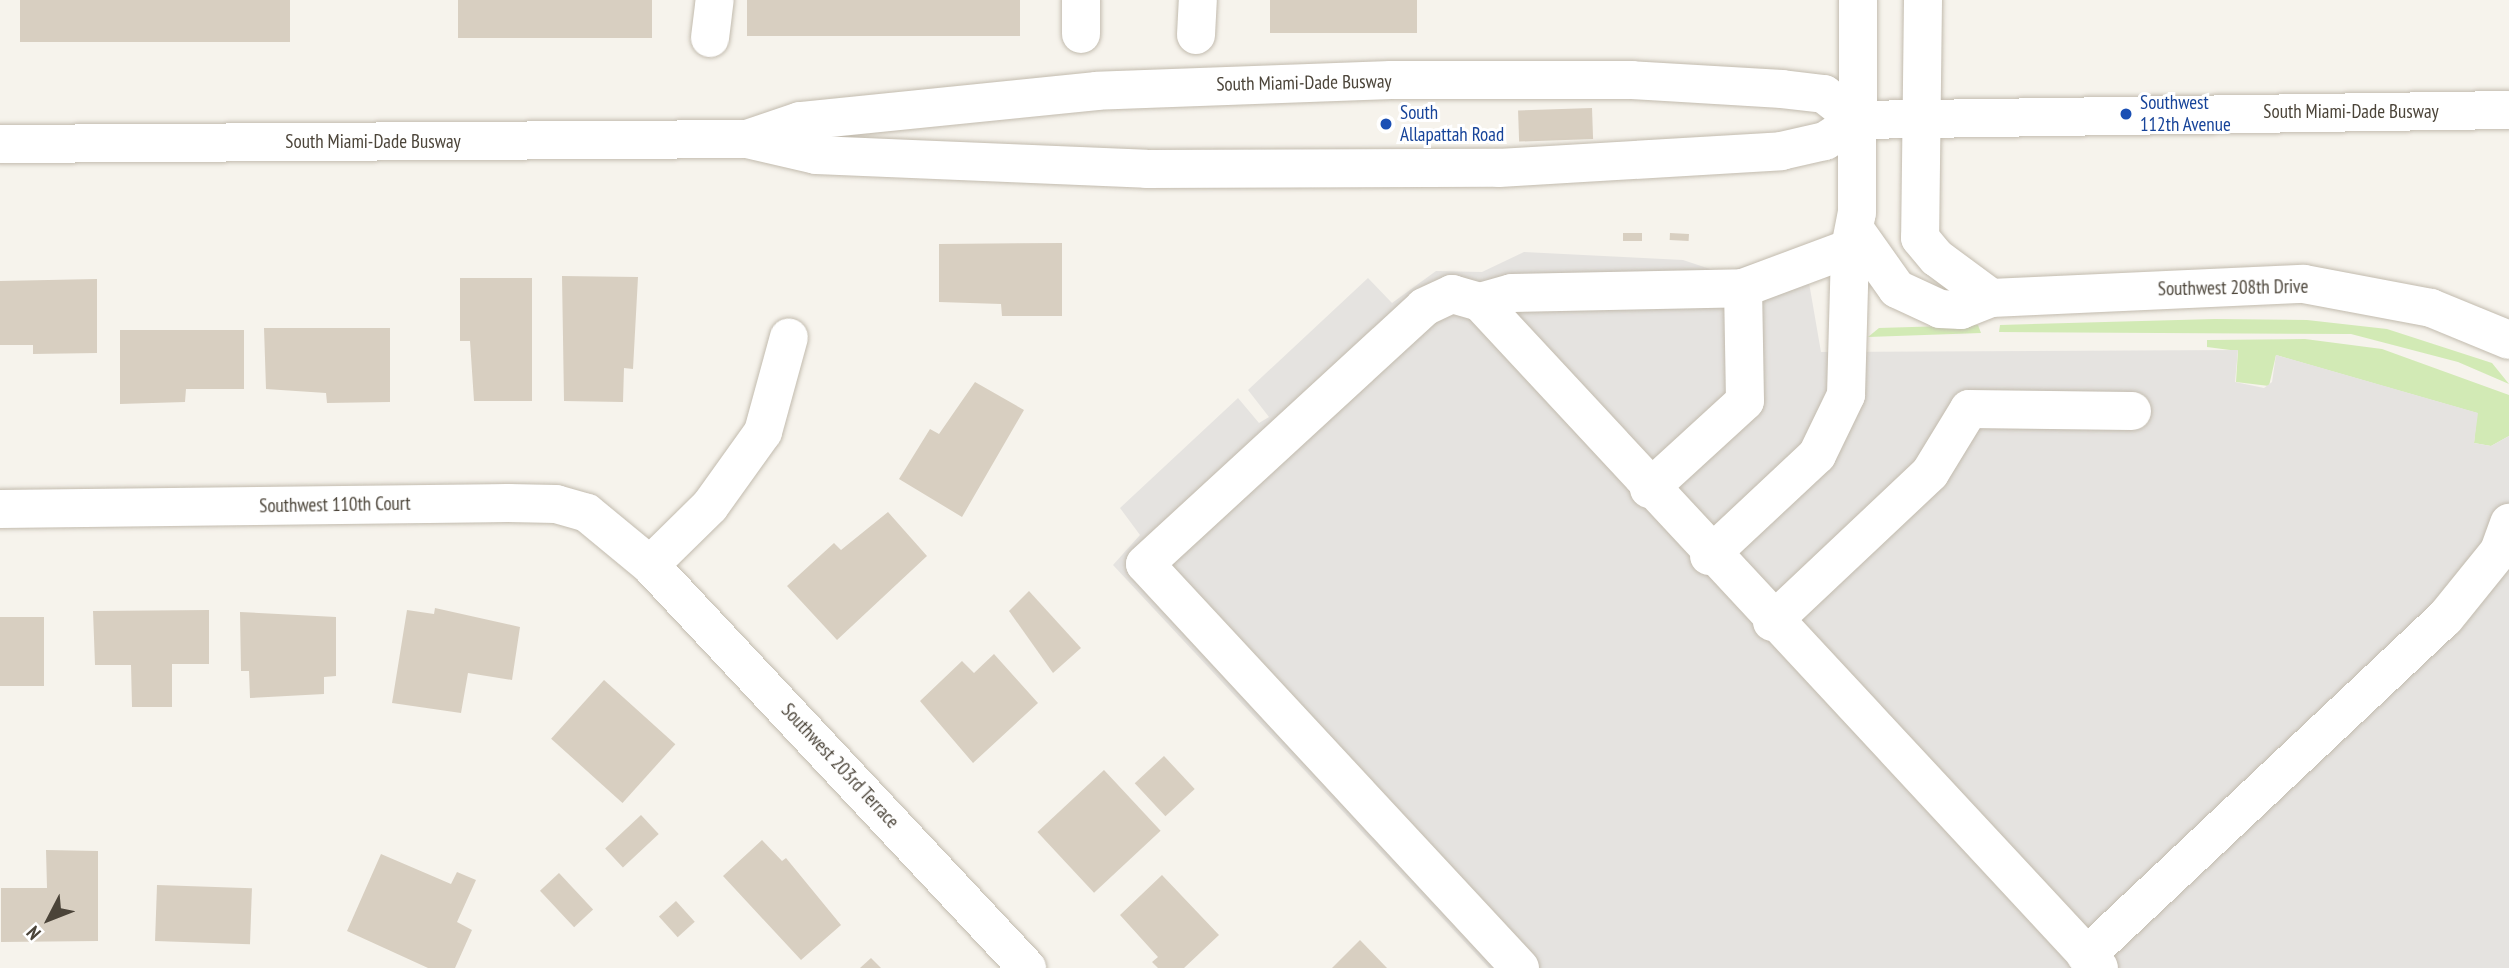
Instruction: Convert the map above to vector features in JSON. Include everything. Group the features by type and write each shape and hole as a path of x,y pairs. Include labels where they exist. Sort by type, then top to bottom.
{"street":[{"path":"710,38 715,0"},
{"path":"1709,556 1817,455 1836,425 1846,395 1857,120 1857,0"},
{"path":"1923,0 1920,238 1937,258 1991,298"},
{"name":"South Miami-Dade Busway","path":"747,139 800,121 1097,91 1391,80 1632,80 1782,89 1824,94 1857,120"},
{"name":"South Miami-Dade Busway","path":"0,144 747,139 816,155 1146,169 1499,168 1781,151 1825,141 1857,120 2509,110"},
{"path":"1520,968 1145,564 1424,307 1452,294 1480,302 1512,293 1743,288 1853,240"},
{"name":"Southwest 208th Drive","path":"1853,240 1908,298 1961,310 1991,298 2304,284 2431,308 2509,340"},
{"path":"1649,489 1745,401 1743,288"},
{"path":"1480,302 1709,556 2092,962 2445,618 2499,551 2509,523"},
{"path":"650,565 710,506 763,432 789,337"},
{"path":"1772,622 1930,473 1969,409 2132,411"},
{"name":"Southwest 110th Court","path":"0,509 556,504 614,530 650,565"},
{"name":"Southwest 203rd Terrace","path":"650,565 1027,968"}],"green space":[{"path":"2215,319 2307,320 2387,329 2492,363 2509,384 2458,362 2351,334 1999,332 2000,325"},
{"path":"1978,325 1981,333 1868,337 1879,328"},
{"path":"2305,339 2382,349 2509,395 2509,436 2491,446 2474,443 2477,413 2276,355 2269,386 2236,382 2238,351 2207,347 2207,340"}],"shaded area":[{"path":"1803,248 1821,352 2238,350 2235,382 2264,388 2272,382 2276,355 2478,413 2474,443 2491,446 2509,436 2509,968 1489,968 1113,565 1140,535 1120,508 1238,398 1259,423 1269,417 1248,390 1368,278 1392,303 1436,271 1482,272 1524,252 1683,260 1722,273"}],"building":[{"path":"20,0 290,0 290,42 20,42"},
{"path":"458,0 652,0 652,38 458,38"},
{"path":"747,0 1020,0 1020,36 747,36"},
{"path":"1270,0 1417,0 1417,33 1270,33"},
{"path":"1592,108 1593,139 1519,142 1518,111"},
{"path":"1623,233 1642,233 1642,241 1623,241"},
{"path":"1670,233 1689,234 1689,241 1670,240"},
{"path":"1062,243 1062,316 1002,316 1001,304 939,302 939,244"},
{"path":"562,276 638,277 633,369 624,368 623,402 564,401"},
{"path":"460,278 532,278 532,401 474,401 470,341 460,341"},
{"path":"97,279 97,353 33,354 33,345 0,345 0,281"},
{"path":"264,328 390,328 390,402 327,403 326,393 266,389"},
{"path":"120,330 244,330 244,389 186,389 185,402 120,404"},
{"path":"975,382 1024,410 962,517 899,479 930,429 939,434"},
{"path":"888,512 927,556 837,640 787,586 834,543 841,550"},
{"path":"1029,591 1081,648 1053,673 1009,611"},
{"path":"435,608 520,627 512,680 468,673 461,713 392,703 407,610 434,614"},
{"path":"209,610 209,664 172,664 172,707 132,707 131,665 95,665 93,611"},
{"path":"240,612 336,617 336,676 324,677 324,694 250,698 249,671 241,671"},
{"path":"0,617 44,617 44,686 0,686"},
{"path":"994,654 1038,703 973,763 920,701 962,661 974,673"},
{"path":"604,680 675,744 622,803 551,739"},
{"path":"1164,756 1195,789 1165,816 1135,783"},
{"path":"1104,770 1161,831 1094,893 1037,832"},
{"path":"641,815 659,834 623,867 605,848"},
{"path":"762,840 782,861 786,858 841,925 801,960 723,876"},
{"path":"46,850 98,851 98,941 1,942 1,888 47,888"},
{"path":"381,854 451,884 457,872 476,880 457,922 472,930 455,968 428,968 347,931"},
{"path":"559,873 593,910 574,927 540,891"},
{"path":"1162,875 1219,935 1184,968 1158,968 1152,962 1158,957 1120,915"},
{"path":"157,885 252,888 250,944 155,941"},
{"path":"676,901 695,922 678,937 659,916"},
{"path":"1360,940 1387,968 1332,968"},
{"path":"871,958 881,968 860,968"}],"place":[{"name":"Southwest 112th Avenue","path":"2126,114"},
{"name":"South Allapattah Road","path":"1386,124"}]}
